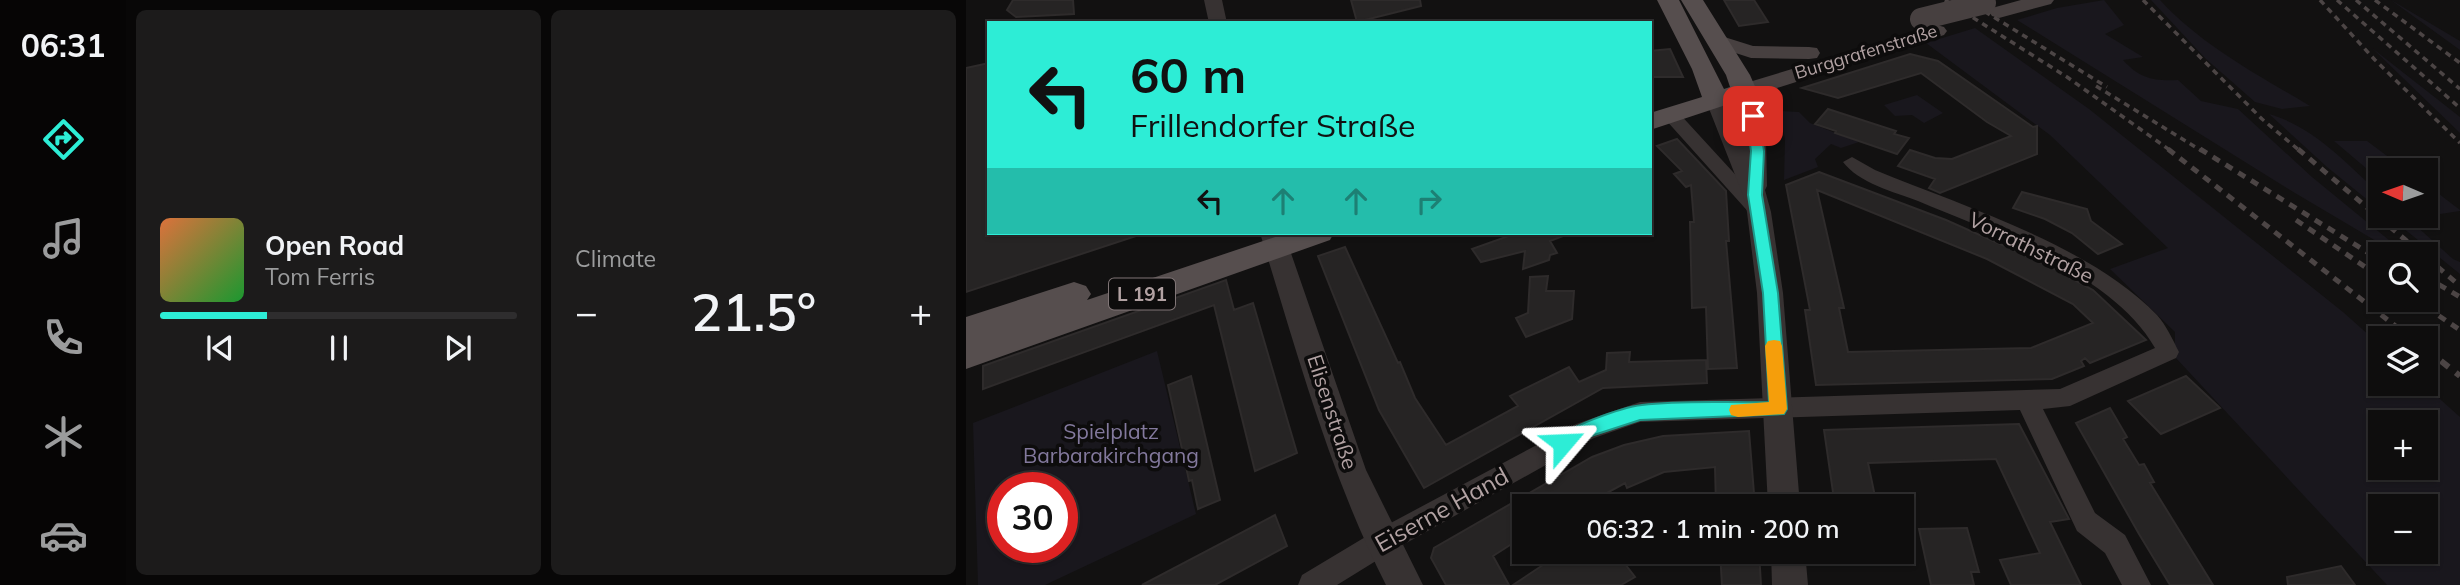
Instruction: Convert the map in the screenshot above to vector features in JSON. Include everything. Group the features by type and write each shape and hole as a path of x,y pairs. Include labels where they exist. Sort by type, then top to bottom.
{"main road":[{"path":"1668,0 1713,92"},
{"path":"1692,0 1741,83"},
{"name":"Burggrafenstraße","path":"1657,114 1713,92 1994,5 2044,0"},
{"name":"Burggrafenstraße","path":"1741,83 1809,53 1929,25"},
{"path":"1718,41 1751,52 1809,53"},
{"name":"L 191","path":"966,330 1268,237 1294,235"},
{"name":"L 191","path":"966,355 1268,237"}],"street":[{"path":"1213,0 1218,21"},
{"path":"1741,83 1752,112 1757,151 1757,203 1770,293 1783,494"},
{"path":"1713,92 1757,203"},
{"path":"1657,114 1757,203"},
{"name":"Vorrathstraße","path":"1778,409 2062,399 2168,352 2163,337 2140,311 2103,283 2044,250 1869,174 1852,162"},
{"name":"Elisenstraße","path":"1268,237 1350,470 1382,542 1405,585"},
{"path":"2027,400 2086,522 2115,544 2137,585"},
{"name":"Eiserne Hand","path":"1312,585 1382,542 1585,431 1640,412 1778,409"},
{"path":"1789,564 1790,585"}],"green space":[{"path":"2104,0 2124,25 2105,34 2143,57 2123,60 2129,66 2148,78 2178,80 2201,101 2238,109 2312,177 2368,223 2368,228 2374,228 2391,242 2378,242 2295,193 2017,20 2057,8"},
{"path":"2151,0 2160,0 2212,45 2310,106 2282,109 2255,102 2206,59"},
{"path":"2391,0 2460,41 2460,50"},
{"path":"1975,28 2089,109 2368,334 2368,396 2437,396 2460,417 2460,585 2387,585 2175,357 2175,332 2110,269 2168,248 2050,135 1926,43"},
{"path":"2372,48 2460,117 2460,133"},
{"path":"1917,95 1943,113 1924,123 1912,115 1895,116 1884,105"},
{"path":"1780,111 1799,112 1810,123 1859,142 1841,148 1831,144 1815,159 1818,167 1784,180 1785,140"},
{"path":"2269,114 2301,128 2342,158 2368,183 2368,200"},
{"path":"2334,141 2367,141 2390,158 2368,158 2368,170"},
{"path":"2438,193 2460,210 2438,214"},
{"path":"2403,228 2418,228 2434,242 2420,242"},
{"path":"2438,246 2460,262 2460,274 2438,256"},
{"name":"Spielplatz Barbarakirchgang","path":"1157,351 1196,514 1045,585 978,585 973,423"}],"building":[{"path":"1013,0 1073,0 1074,14 1016,17 1007,10"},
{"path":"1351,0 1420,0 1421,6 1357,21"},
{"path":"1724,0 1754,0 1768,22 1739,26"},
{"path":"1670,49 1683,77 1652,77 1652,51"},
{"path":"1910,54 1938,61 2033,127 2037,126 2037,154 1940,193 1929,188 1935,179 1898,166 1910,150 1935,158 1952,159 2011,136 1987,122 1921,73 1838,98 1802,88"},
{"path":"987,63 987,235 1136,236 966,292 966,68"},
{"path":"1828,109 1896,131 1894,134 1909,138 1897,154 1835,133 1836,131 1815,124"},
{"path":"1677,139 1726,191 1729,241 1726,241 1737,368 1708,369 1706,307 1692,308 1690,222 1694,222 1691,185 1686,187 1674,174 1682,171 1657,146"},
{"path":"1819,172 1946,220 2047,265 2093,290 2146,340 2090,363 2085,358 2081,361 2084,366 2052,379 1816,385 1805,310 1810,310 1786,185","holes":["1817,190 1987,259 2073,304 2093,323 2031,348 1848,352 1839,308 1844,308"]},
{"path":"2022,192 2087,209 2091,221 2122,244 2098,254 2072,233 2045,219 2013,208"},
{"path":"1511,235 1565,235 1550,241 1557,253 1550,255 1549,260 1523,269 1525,251 1481,262 1472,249"},
{"path":"1345,247 1415,398 1446,445 1518,406 1510,396 1569,367 1579,382 1606,370 1607,353 1630,352 1629,362 1706,360 1707,383 1603,388 1424,488 1379,410 1318,256"},
{"path":"1548,276 1546,291 1574,291 1572,319 1526,337 1516,318 1528,313 1530,277"},
{"path":"1226,280 1234,310 1253,303 1297,453 1255,471 1214,305 983,389 983,366"},
{"path":"1191,376 1220,500 1198,509 1192,480 1189,481 1168,385"},
{"path":"2186,376 2220,408 2161,434 2128,401"},
{"path":"2110,408 2127,437 2123,439 2139,465 2144,464 2154,482 2150,483 2213,585 2170,585 2139,534 2076,423"},
{"path":"2019,424 2069,519 2050,522 2081,585 2011,585 2000,560 2040,553 1996,459 1868,463 1874,494 1833,494 1824,430"},
{"path":"1749,431 1754,494 1716,494 1715,467 1664,472 1627,488 1625,483 1605,494 1528,494 1592,457 1624,445 1663,436"},
{"path":"1512,503 1512,544 1493,556 1509,585 1446,585 1431,558 1434,548"},
{"path":"1275,515 1287,546 1215,585 1142,585"},
{"path":"1967,528 1979,572 1971,572 1974,585 1931,585 1919,529"},
{"path":"1544,564 1625,564 1635,577 1621,585 1513,585"},
{"path":"1721,564 1760,564 1761,585 1722,585"},
{"path":"2341,566 2355,585 2288,585 2287,577"}],"railway":[{"path":"1945,0 2067,77 2171,151"},
{"path":"1966,0 2107,87"},
{"path":"2143,0 2262,119 2300,151"},
{"path":"2320,0 2375,60 2460,143"},
{"path":"2337,0 2460,108"},
{"path":"2356,0 2460,89"},
{"path":"2375,0 2460,63"},
{"path":"2096,86 2202,151"},
{"path":"2168,149 2396,326"},
{"path":"2200,149 2368,253"},
{"path":"2298,149 2408,242"},
{"path":"2296,220 2368,269"},
{"path":"2438,267 2460,286"},
{"path":"2438,284 2460,297"},
{"path":"2433,312 2460,330"},
{"path":"2438,359 2460,376"}],"slow traffic":[{"path":"1738,410 1778,409 1774,346"}],"route":[{"path":"1563,443 1585,431 1640,412 1778,409 1770,293 1755,195 1757,151 1753,116"}]}
